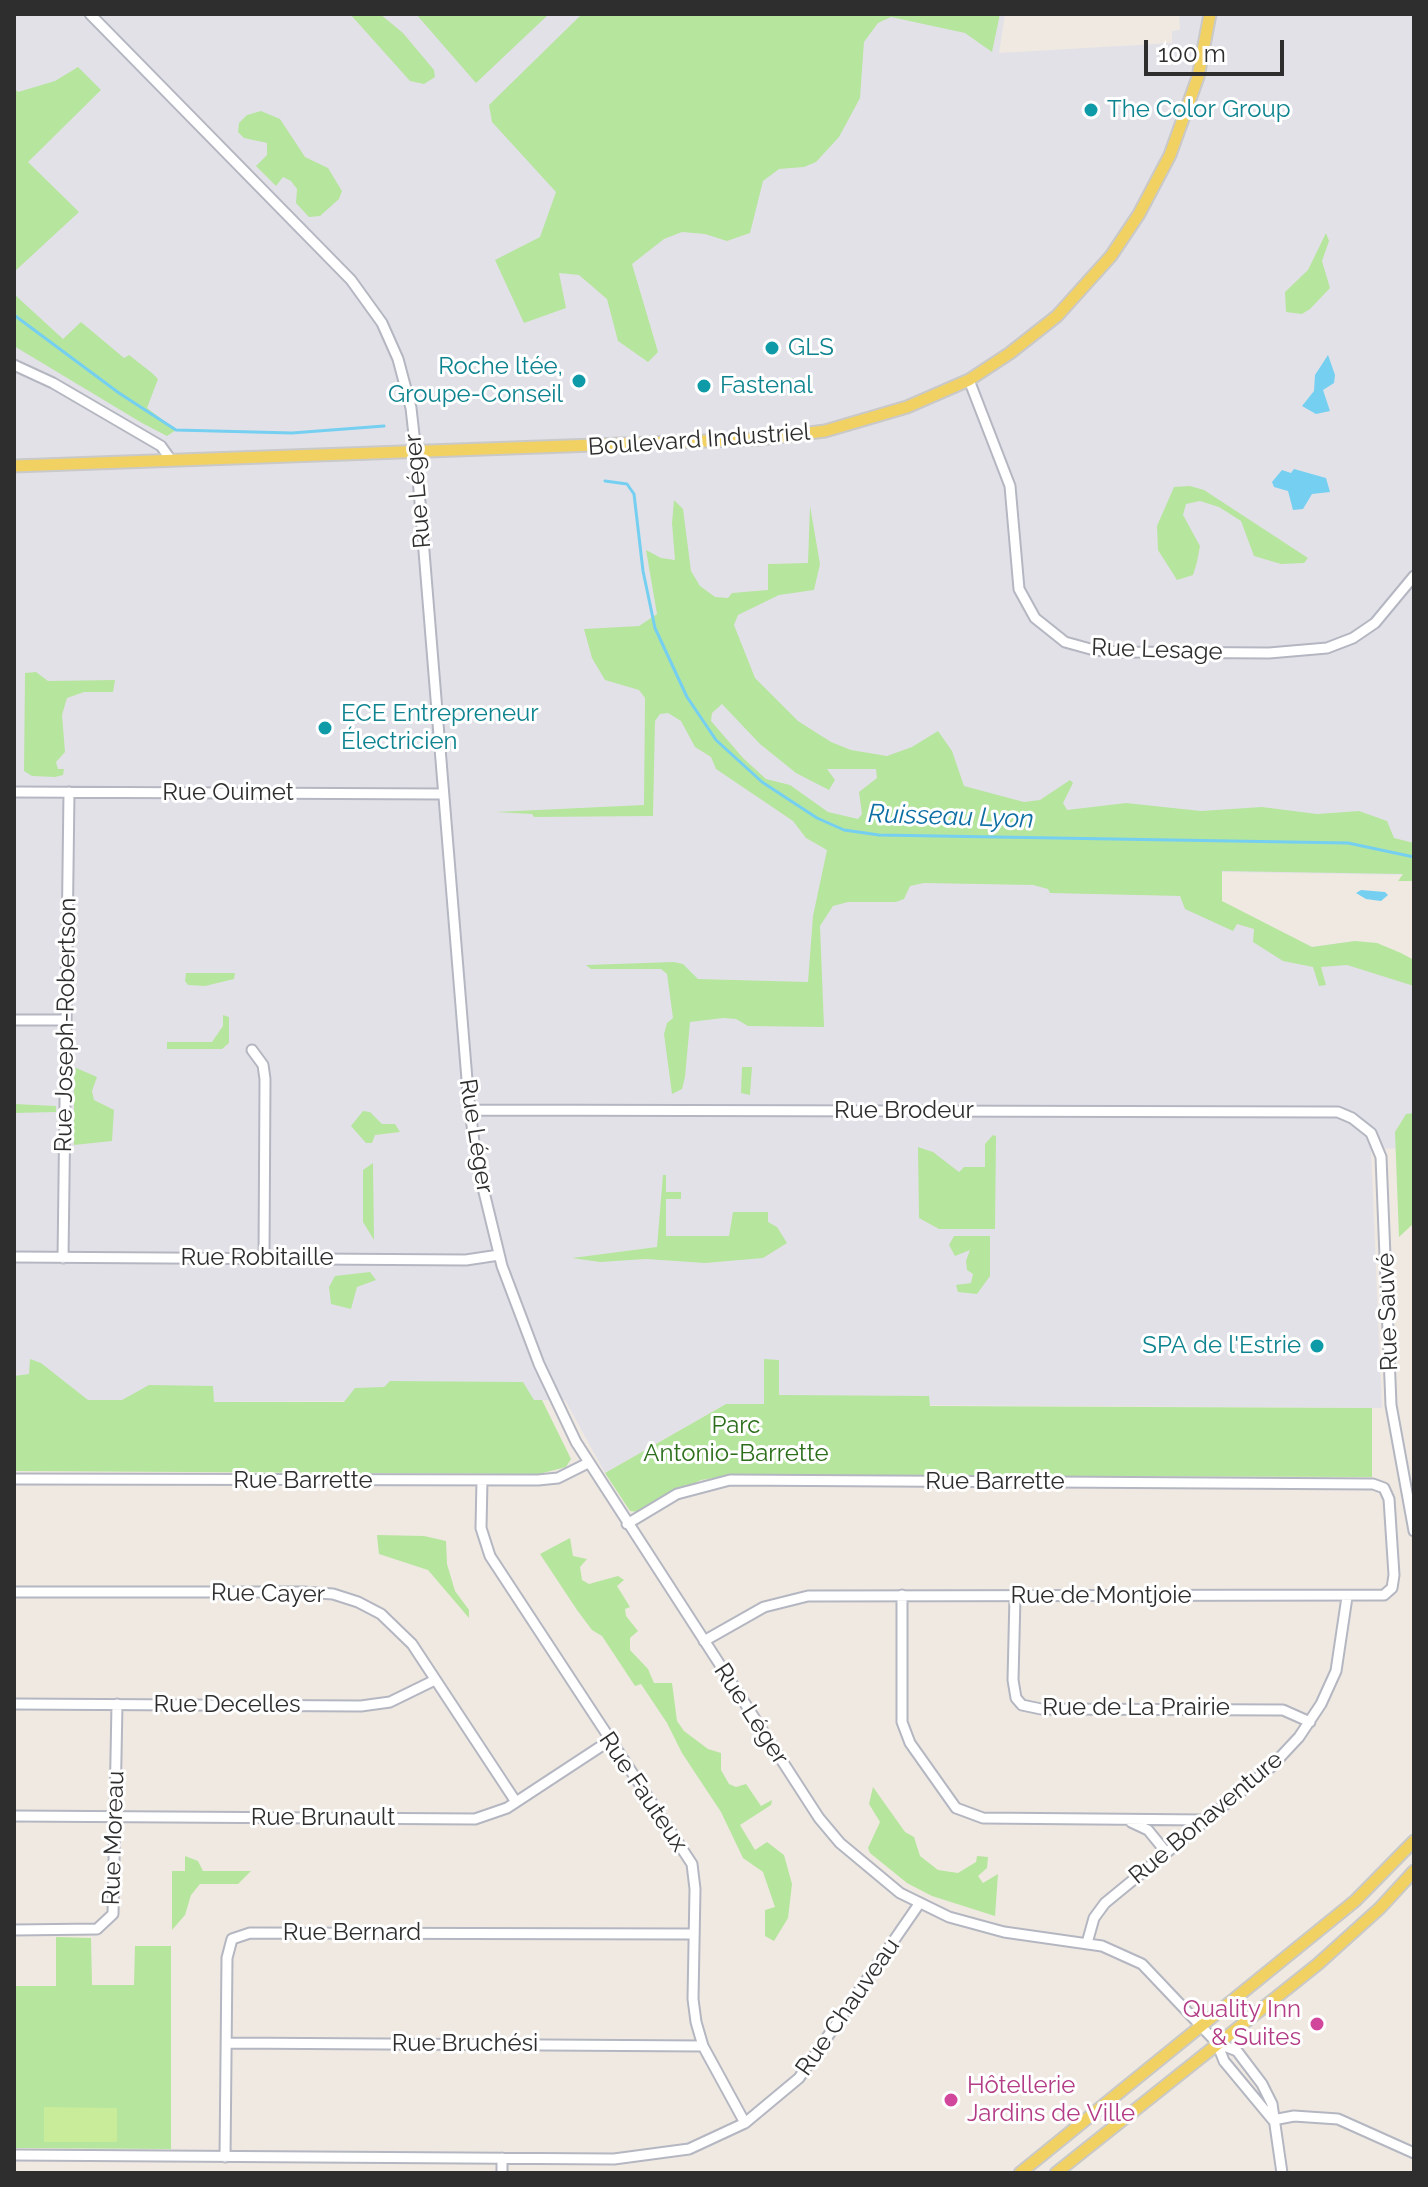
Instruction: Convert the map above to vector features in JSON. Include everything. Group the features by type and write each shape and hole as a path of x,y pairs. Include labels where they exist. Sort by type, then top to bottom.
{"main road":[{"name":"Boulevard Industriel","path":"14,466 416,453 793,436 890,413 969,380 1010,353 1057,316 1124,237 1161,173 1178,134 1198,77 1210,14"},
{"path":"1020,2173 1355,1901 1414,1841"},
{"path":"1056,2173 1358,1930 1414,1871"}],"street":[{"name":"Rue Léger","path":"90,14 351,280 371,306 391,341 404,376 416,453 476,1159 499,1255 549,1387 588,1463 829,1831 876,1875 919,1904 987,1929 1115,1950 1141,1963 1217,2043"},
{"path":"14,365 53,383 161,446 171,460"},
{"name":"Rue Lesage","path":"969,380 1010,486 1019,589 1035,618 1065,642 1094,650 1121,652 1269,653 1327,648 1353,638 1375,623 1414,576"},
{"name":"Rue Ouimet","path":"14,792 443,794"},
{"name":"Rue Joseph-Robertson","path":"63,1258 69,792"},
{"path":"14,1020 66,1020"},
{"path":"252,1050 263,1065 265,1079 264,1258"},
{"name":"Rue Brodeur","path":"470,1110 1338,1112"},
{"name":"Rue Sauvé","path":"1338,1112 1371,1133 1381,1157 1391,1405 1414,1531"},
{"name":"Rue Robitaille","path":"14,1257 466,1260 499,1255"},
{"name":"Rue Barrette","path":"14,1479 550,1479 588,1463"},
{"name":"Rue Fauteux","path":"482,1480 481,1528 490,1556 692,1864 695,1889 693,1999 703,2046 745,2123"},
{"name":"Rue Barrette","path":"627,1524 677,1494 730,1480 1373,1484"},
{"name":"Rue de Montjoie","path":"704,1641 748,1614 792,1598 902,1595 1384,1595 1394,1583 1389,1499 1384,1488 1373,1484"},
{"name":"Rue Cayer","path":"14,1592 333,1594 371,1607 412,1644 516,1802"},
{"path":"902,1595 902,1722 910,1743 956,1808 983,1818 1206,1820"},
{"name":"Rue de La Prairie","path":"1015,1596 1013,1680 1016,1698 1022,1705 1041,1709 1283,1710 1303,1715 1310,1722"},
{"name":"Rue Bonaventure","path":"1087,1943 1100,1908 1285,1753 1310,1722 1336,1671 1347,1597"},
{"name":"Rue Decelles","path":"14,1704 361,1706 390,1702 435,1680"},
{"name":"Rue Moreau","path":"14,1930 89,1930 109,1921 114,1905 117,1704"},
{"name":"Rue Brunault","path":"14,1816 475,1819 497,1813 516,1802 609,1741"},
{"path":"1124,1819 1148,1830 1166,1852"},
{"name":"Rue Chauveau","path":"14,2155 654,2156 707,2142 745,2123 776,2100 811,2065 919,1904"},
{"name":"Rue Bernard","path":"225,2157 227,1958 232,1939 250,1933 692,1934"},
{"name":"Rue Bruchési","path":"227,2043 703,2046"},
{"path":"1217,2043 1224,2061 1273,2120"},
{"path":"1217,2043 1237,2051 1262,2084 1272,2104 1282,2173"},
{"path":"1273,2120 1294,2116 1338,2119 1414,2153"},
{"path":"502,2158 502,2173"}],"shaded area":[{"path":"14,14 1005,14 999,53 1172,43 1172,31 1180,30 1179,14 1414,14 1414,875 1222,872 1222,902 1312,947 1355,941 1414,973 1414,1148 1371,1149 1382,1408 726,1404 605,1473 565,1400 14,1403"}],"green space":[{"path":"350,14 380,14 403,33 434,70 435,77 424,84 410,81"},
{"path":"416,14 549,14 476,83"},
{"path":"582,14 1000,14 992,52 965,33 891,17 878,23 864,42 860,98 839,137 816,162 804,167 779,169 763,181 750,233 727,241 705,234 682,232 664,239 632,264 658,352 648,362 618,341 607,299 579,275 559,273 566,308 524,323 495,260 540,237 556,192 492,122 489,105"},
{"path":"78,67 101,90 28,162 79,212 14,272 14,88 18,92 55,81"},
{"path":"261,111 280,119 305,157 328,168 342,191 339,199 320,216 309,217 296,203 297,189 291,181 283,177 276,186 256,166 267,155 267,143 244,138 238,132 239,123 247,115"},
{"path":"1326,233 1329,241 1322,261 1330,288 1302,314 1286,312 1285,292 1308,270"},
{"path":"14,294 63,339 81,322 124,358 129,355 152,373 158,379 147,408 176,430 167,436 14,346"},
{"path":"1190,486 1204,490 1308,558 1304,563 1281,564 1254,556 1241,521 1219,507 1200,501 1186,504 1183,515 1200,546 1197,562 1193,575 1177,580 1158,550 1157,526 1174,487"},
{"path":"674,500 683,509 691,571 700,586 715,597 728,598 732,593 768,590 768,564 808,563 810,506 820,564 814,590 779,595 738,615 734,625 755,678 798,721 831,742 851,750 887,756 912,747 938,731 952,751 964,786 1024,802 1040,800 1070,780 1073,783 1063,803 1067,810 1126,803 1201,811 1262,807 1317,814 1359,811 1387,821 1394,838 1414,843 1414,881 1398,881 1403,874 1222,871 1222,901 1312,947 1355,941 1377,943 1401,953 1414,960 1414,986 1347,965 1321,967 1326,985 1319,986 1313,967 1283,961 1253,942 1254,929 1237,924 1233,931 1185,909 1180,896 1050,893 1048,889 1033,885 924,883 910,886 904,899 896,902 848,902 833,906 820,926 824,1027 748,1026 736,1019 723,1018 690,1022 682,1089 672,1094 664,1034 667,1023 673,1018 667,974 661,969 591,969 586,965 674,962 683,964 698,979 808,982 813,916 827,850 806,838 793,821 716,769 711,757 695,747 681,721 668,713 660,714 655,721 653,816 534,817 532,814 495,812 644,805 645,698 639,690 605,680 592,658 584,629 639,626 657,614 646,550 661,558 675,560","holes":["722,704 760,744 796,773 829,790 835,780 827,769 876,769 877,778 859,792 862,814 858,819 828,812 790,785 766,779 711,721 712,713"]},
{"path":"36,672 48,681 115,680 113,692 84,692 67,698 62,715 65,752 56,762 58,769 64,769 63,775 55,777 32,776 24,771 25,673"},
{"path":"186,973 235,973 234,979 205,986 188,985"},
{"path":"223,1015 229,1017 229,1043 222,1049 167,1049 167,1042 212,1042 223,1026"},
{"path":"74,1067 97,1077 92,1091 94,1100 114,1110 112,1141 74,1145"},
{"path":"742,1067 752,1067 750,1095 741,1093"},
{"path":"14,1104 56,1106 56,1112 14,1113"},
{"path":"363,1111 370,1112 382,1124 395,1124 400,1132 375,1135 372,1143 366,1143 351,1126"},
{"path":"1414,1113 1414,1223 1399,1237 1395,1132 1406,1114"},
{"path":"993,1135 996,1136 995,1229 939,1229 919,1218 918,1147 933,1152 959,1172 964,1167 985,1167 985,1144"},
{"path":"373,1163 374,1240 363,1222 363,1170"},
{"path":"663,1175 666,1175 666,1192 681,1192 681,1199 666,1199 666,1236 729,1236 733,1212 768,1212 768,1222 777,1227 787,1243 763,1258 705,1263 646,1259 600,1262 572,1258 657,1247"},
{"path":"954,1236 990,1236 990,1276 977,1294 958,1292 956,1285 971,1283 973,1274 967,1270 970,1250 955,1256 949,1245"},
{"path":"370,1272 376,1280 357,1287 351,1309 331,1304 329,1287 335,1276"},
{"path":"30,1359 41,1363 88,1400 122,1400 149,1385 213,1386 214,1402 344,1402 355,1388 384,1387 390,1381 523,1382 534,1400 542,1400 571,1459 566,1467 539,1474 14,1471 14,1376 29,1374"},
{"name":"Parc Antonio-Barrette","path":"764,1359 779,1360 779,1395 929,1396 930,1406 1372,1408 1372,1477 736,1475 701,1480 638,1512 630,1511 605,1473 726,1404 764,1404"},
{"path":"377,1535 424,1536 446,1541 447,1564 455,1591 469,1610 469,1618 428,1570 379,1554"},
{"path":"570,1538 573,1556 587,1559 580,1567 582,1580 589,1584 618,1576 624,1580 617,1586 630,1607 625,1609 626,1616 638,1631 630,1638 630,1650 648,1669 654,1683 672,1683 677,1721 684,1731 708,1749 721,1753 721,1770 729,1784 736,1787 746,1784 761,1806 772,1800 771,1805 740,1825 755,1850 767,1842 784,1855 792,1884 788,1918 774,1941 765,1936 765,1910 775,1907 763,1872 743,1858 721,1812 641,1684 635,1686 602,1636 592,1630 577,1610 540,1554"},
{"path":"873,1787 905,1832 914,1837 920,1856 938,1870 958,1873 976,1862 977,1856 988,1857 987,1868 978,1876 983,1883 998,1874 995,1916 932,1896 907,1883 870,1853 868,1848 880,1822 869,1804"},
{"path":"185,1856 198,1861 203,1871 251,1871 238,1884 200,1884 191,1895 185,1915 172,1930 172,1871 185,1871"},
{"path":"56,1937 91,1938 92,1985 134,1985 135,1946 171,1946 171,2149 14,2148 14,1986 56,1986"},
{"path":"44,2107 117,2108 117,2142 44,2142"}],"water":[{"path":"1328,355 1335,375 1334,383 1323,390 1330,411 1316,414 1302,406 1314,391 1315,375"},
{"path":"1294,469 1326,478 1330,492 1312,494 1303,509 1293,510 1288,491 1274,487 1272,482 1282,470 1291,473"},
{"path":"1361,890 1385,892 1388,895 1381,901 1366,899 1356,893"}],"waterway":[{"path":"14,315 119,393 176,430 292,433 384,426"},
{"name":"Ruisseau Lyon","path":"605,481 627,484 634,494 643,571 655,628 687,697 716,740 762,782 817,818 844,830 879,835 1348,843 1414,857"}],"place":[{"name":"The Color Group","path":"1091,110"},
{"name":"GLS","path":"772,348"},
{"name":"Roche ltée, Groupe-Conseil","path":"579,381"},
{"name":"Fastenal","path":"704,386"},
{"name":"ECE Entrepreneur Électricien","path":"325,728"},
{"name":"SPA de l'Estrie","path":"1317,1346"},
{"name":"Quality Inn & Suites","path":"1317,2024"},
{"name":"Hôtellerie Jardins de Ville","path":"951,2100"}]}
